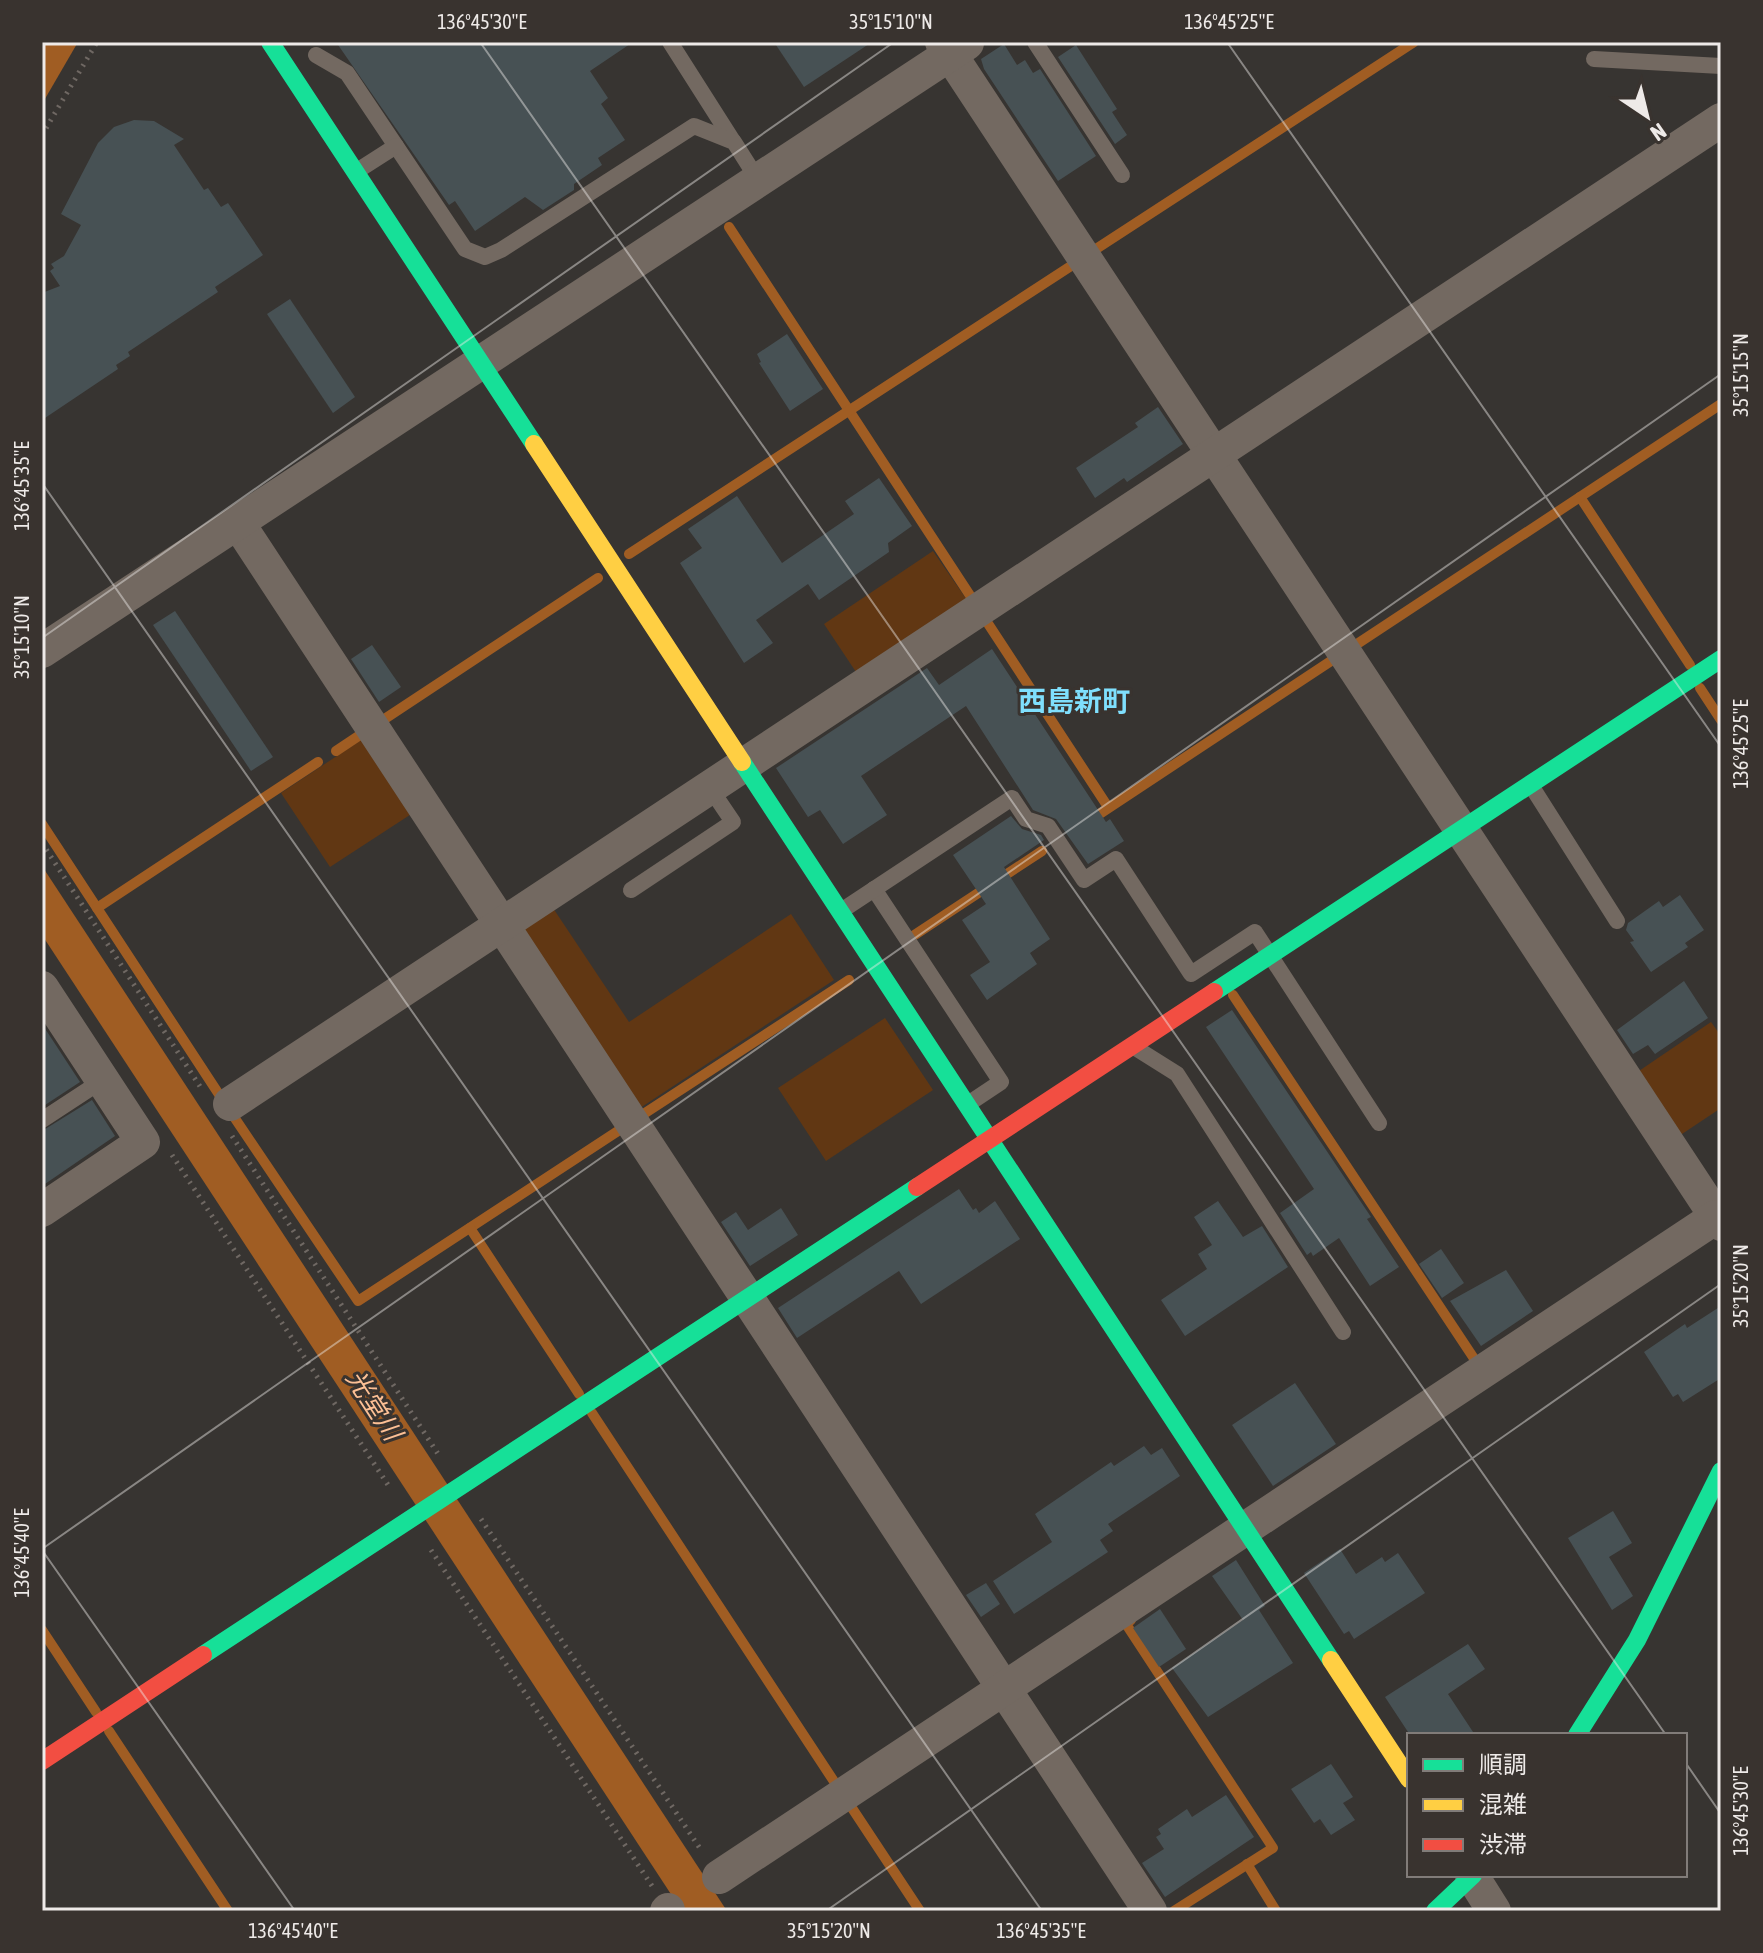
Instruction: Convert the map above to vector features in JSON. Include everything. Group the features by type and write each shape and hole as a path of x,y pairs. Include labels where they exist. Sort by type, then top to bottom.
{"street":[{"path":"270,42 1407,1776"},
{"path":"42,651 758,180 953,46 1214,455 1718,1220 719,1877"},
{"path":"221,1110 1721,120"},
{"path":"238,523 1150,1911"},
{"path":"42,1761 1721,659"},
{"path":"42,1210 143,1142 103,1080 48,1011"},
{"path":"1579,1733 1603,1701 1654,1611 1721,1471"},
{"path":"1435,1911 1470,1877"},
{"path":"1473,1877 1494,1911"}],"lane":[{"path":"670,42 758,180"},
{"path":"1035,42 1122,175"},
{"path":"316,55 347,73 465,249 485,257 694,126 734,142"},
{"path":"1594,59 1721,66"},
{"path":"355,173 396,146"},
{"path":"1530,785 1617,921"},
{"path":"631,890 733,822 710,788"},
{"path":"840,912 1012,798 1026,819 1048,826 1084,880 1116,859 1191,974 1255,932 1379,1123"},
{"path":"874,889 1001,1082 966,1105"},
{"path":"1132,1046 1177,1074 1343,1332"},
{"path":"42,1120 103,1080"}],"path":[{"path":"42,135 97,42"},
{"path":"42,843 221,1110 460,1488 719,1877"}],"shaded area":[{"path":"933,551 969,603 860,678 824,624"},
{"path":"367,736 416,811 330,867 281,793"},
{"path":"551,905 629,1022 791,914 834,980 634,1112 518,927"},
{"path":"885,1018 933,1090 826,1161 778,1088"},
{"path":"1711,1022 1721,1036 1721,1108 1676,1138 1633,1075"}],"water":[{"path":"42,42 78,42 42,104"},
{"name":"光堂川","path":"42,866 727,1911 682,1911 42,935"}],"building":[{"path":"336,42 633,42 590,71 608,98 601,104 625,140 598,158 602,165 574,184 574,190 543,210 525,197 475,231 455,201 449,205"},
{"path":"774,42 872,42 804,87"},
{"path":"1004,44 1017,65 1025,60 1033,73 1040,69 1096,156 1058,181 984,69 981,59"},
{"path":"1076,45 1117,109 1112,112 1127,135 1115,144 1058,57"},
{"path":"134,120 154,121 184,139 174,145 204,190 208,188 221,207 228,203 263,255 215,287 218,292 128,352 130,356 116,365 118,369 42,420 42,293 60,286 50,271 54,268 51,264 64,256 81,225 61,214 98,143 114,127"},
{"path":"290,299 355,397 333,413 267,314"},
{"path":"787,334 823,389 790,411 759,363 757,354"},
{"path":"1158,407 1183,444 1127,482 1124,478 1095,498 1076,468 1138,427 1135,423"},
{"path":"879,478 912,526 888,543 889,552 819,600 808,584 756,620 773,643 744,663 680,563 702,548 688,529 737,496 782,563 854,514 845,501"},
{"path":"175,611 273,757 251,771 153,625"},
{"path":"372,645 401,687 379,702 351,659"},
{"path":"992,649 1106,822 1110,819 1124,841 1088,864 1056,819 1033,810 966,706 861,776 887,815 843,844 820,810 808,817 776,768 927,668 939,685"},
{"path":"1011,816 1022,829 1041,835 1044,840 1004,867 1050,939 1030,953 1037,964 987,1000 970,975 990,962 962,920 986,904 953,855"},
{"path":"1680,895 1704,930 1685,943 1688,947 1651,972 1630,942 1634,941 1626,930 1628,923 1659,901 1663,907"},
{"path":"1684,981 1708,1018 1655,1054 1648,1045 1633,1054 1617,1030"},
{"path":"1232,1010 1371,1217 1367,1219 1399,1267 1370,1286 1339,1238 1313,1256 1311,1252 1307,1255 1280,1213 1314,1189 1206,1027"},
{"path":"42,1024 80,1082 42,1107"},
{"path":"92,1100 115,1136 42,1186 42,1131"},
{"path":"959,1189 973,1210 976,1208 979,1213 995,1201 1020,1239 921,1304 899,1271 797,1338 778,1308"},
{"path":"1218,1201 1243,1237 1262,1226 1288,1267 1185,1336 1161,1300 1207,1269 1198,1254 1212,1245 1194,1217"},
{"path":"781,1208 798,1235 750,1266 721,1222 736,1212 748,1230"},
{"path":"1441,1249 1464,1283 1442,1298 1419,1264"},
{"path":"1506,1270 1533,1311 1481,1346 1450,1301"},
{"path":"1721,1306 1721,1378 1683,1402 1678,1394 1673,1397 1644,1352 1685,1324 1687,1328"},
{"path":"1295,1383 1336,1444 1273,1486 1232,1425"},
{"path":"1144,1446 1151,1455 1162,1448 1180,1476 1108,1524 1113,1531 1100,1540 1108,1552 1014,1614 993,1581 1052,1542 1035,1514 1111,1462 1114,1466"},
{"path":"1613,1511 1632,1543 1609,1557 1633,1596 1612,1610 1568,1538"},
{"path":"1340,1549 1356,1574 1382,1557 1385,1562 1398,1553 1425,1593 1354,1639 1349,1631 1344,1634 1304,1573"},
{"path":"1236,1560 1265,1606 1259,1610 1293,1663 1208,1717 1172,1668 1243,1620 1212,1576"},
{"path":"986,1583 1000,1604 981,1617 966,1595"},
{"path":"1160,1609 1186,1649 1159,1667 1133,1628"},
{"path":"1468,1644 1485,1669 1448,1694 1474,1733 1409,1733 1385,1697"},
{"path":"1331,1764 1353,1797 1343,1803 1355,1820 1331,1835 1320,1819 1314,1823 1291,1789"},
{"path":"1226,1795 1254,1837 1165,1897 1142,1863 1164,1849 1156,1837 1161,1834 1158,1829 1187,1809 1192,1817"}],"waterway":[{"path":"1096,249 1414,42"},
{"path":"729,227 973,600"},
{"path":"629,554 1074,264"},
{"path":"1354,646 1721,404"},
{"path":"1580,497 1690,665"},
{"path":"380,722 598,578"},
{"path":"985,619 1108,807"},
{"path":"1092,819 1334,659"},
{"path":"1700,688 1721,720"},
{"path":"336,751 363,733"},
{"path":"97,908 318,762"},
{"path":"42,824 222,1099"},
{"path":"913,936 1042,851"},
{"path":"639,1117 849,980"},
{"path":"1233,995 1475,1360"},
{"path":"232,1114 358,1301 621,1129"},
{"path":"470,1228 579,1394"},
{"path":"592,1413 837,1786"},
{"path":"1131,1620 1126,1624 1273,1848 1174,1911"},
{"path":"42,1630 96,1712"},
{"path":"109,1731 228,1911"},
{"path":"848,1802 920,1911"},
{"path":"1247,1864 1276,1911"}],"traffic: fast":[{"path":"270,42 534,444"},
{"path":"1214,992 1721,659"},
{"path":"742,762 1331,1660"},
{"path":"203,1655 917,1187"},
{"path":"1578,1733 1637,1640 1721,1471"},
{"path":"1435,1911 1471,1877"}],"traffic: slow":[{"path":"534,444 742,762"},
{"path":"1331,1660 1407,1776"}],"traffic: jam":[{"path":"917,1187 1214,992"},
{"path":"42,1761 203,1655"}],"district":[{"name":"西島新町","path":"1074,701"}]}
